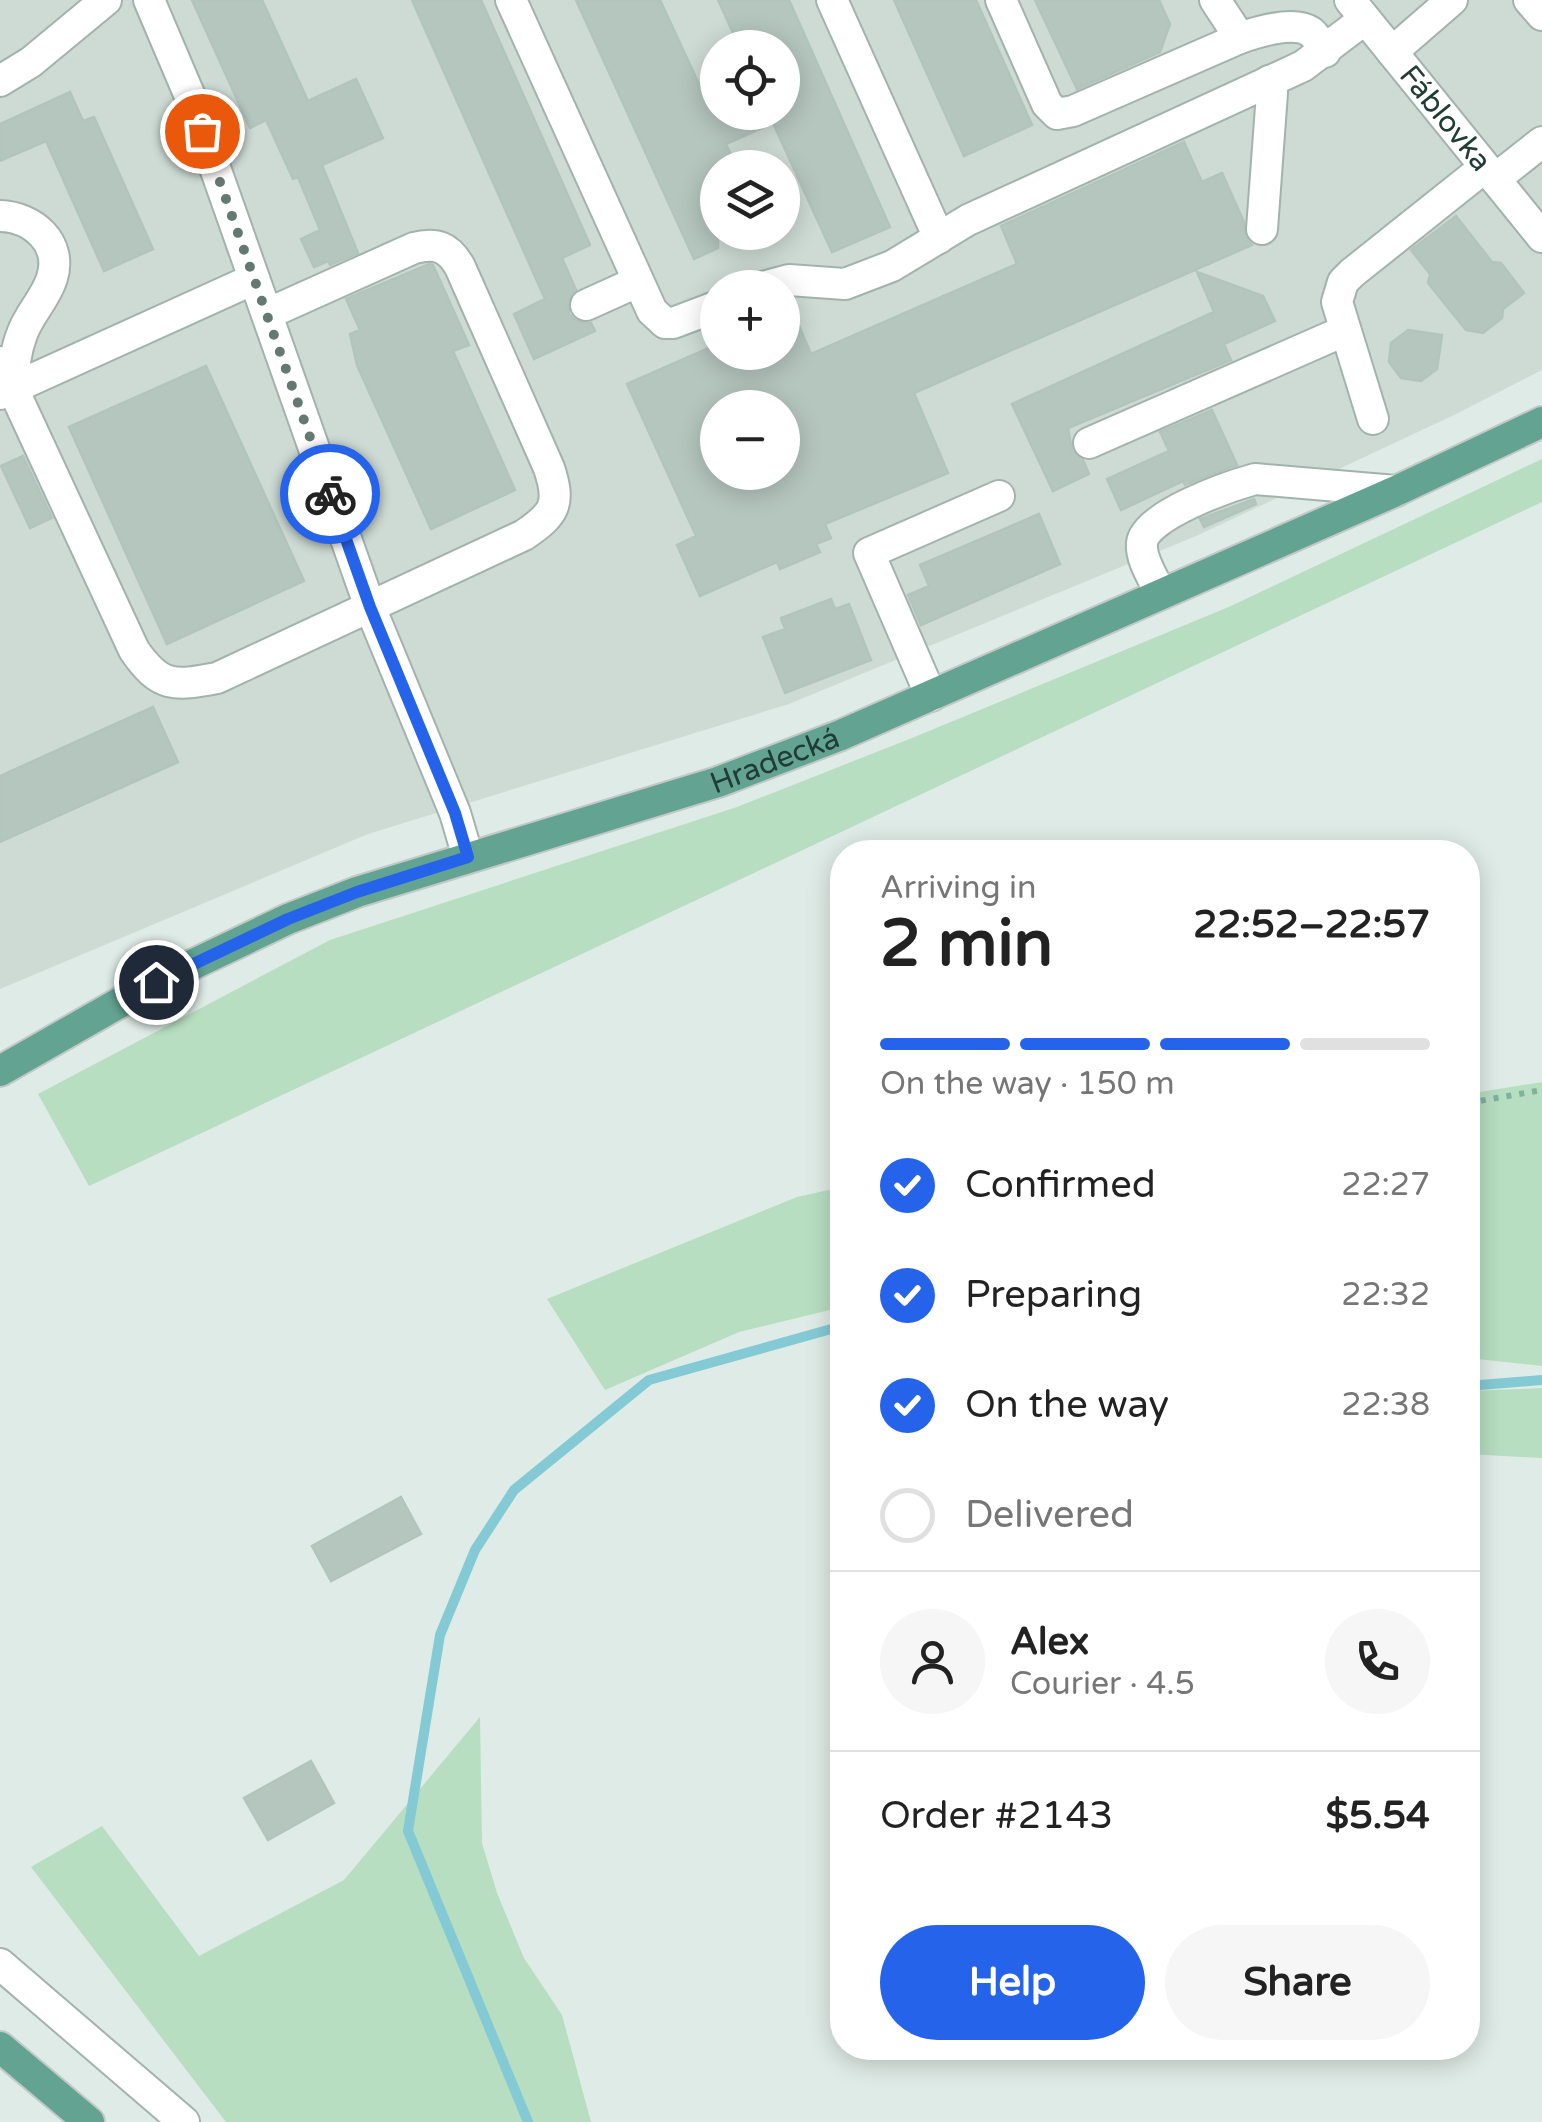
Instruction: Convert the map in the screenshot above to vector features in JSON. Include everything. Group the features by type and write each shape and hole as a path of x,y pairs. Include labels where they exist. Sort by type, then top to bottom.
{"main road":[{"name":"Hradecká","path":"0,1071 156,982 271,927 357,892 718,782 841,736 1396,491 1542,422"},
{"path":"0,2047 89,2122"}],"street":[{"path":"0,81 30,62 106,0"},
{"path":"149,0 174,56 370,607 455,813 468,857"},
{"path":"511,0 652,311 665,323 700,314"},
{"path":"832,0 938,238"},
{"path":"1002,0 1047,104 1057,114 1073,112 1261,32 1302,28 1326,52"},
{"path":"1215,0 1240,38"},
{"path":"1392,52 1452,0"},
{"path":"1529,0 1542,15"},
{"path":"800,281 845,284 908,258 968,220 1303,66 1326,52 1357,9"},
{"name":"Fáblovka","path":"1357,9 1542,236"},
{"path":"1262,229 1272,93 1269,82"},
{"path":"1372,419 1337,302 1344,282 1490,173 1542,142"},
{"path":"0,216 32,223 46,238 53,257 52,278 20,339 4,382 134,650 149,672 165,681 216,678 524,534 540,524 556,502 549,468 450,251 434,244 414,248 267,314"},
{"path":"4,382 254,279"},
{"path":"586,305 637,282"},
{"path":"1089,443 1344,331"},
{"path":"1162,594 1143,555 1142,540 1148,528 1175,511 1255,478 1396,491"},
{"path":"931,696 868,553 1000,496"},
{"path":"0,1964 184,2122"}],"path":[{"path":"1480,1101 1542,1090"}],"shaded area":[{"path":"0,0 1542,0 1542,370 1196,536 789,704 368,834 0,989"}],"green space":[{"path":"1542,459 1542,502 89,1186 38,1094 330,940 737,807 912,738 1231,606"},
{"path":"1542,1082 1542,1366 1480,1359 1480,1092"},
{"path":"830,1190 830,1310 739,1332 605,1390 547,1299 797,1197"},
{"path":"1542,1388 1542,1458 1480,1455 1480,1391"},
{"path":"480,1717 482,1843 497,1893 524,1958 562,2015 591,2122 226,2122 31,1867 102,1826 199,1956 344,1880"}],"building":[{"path":"192,0 262,0 308,101 356,79 383,138 322,165 358,253 314,267 301,239 320,230 298,177 293,179 266,120 250,128"},
{"path":"412,0 481,0 590,245 562,258 576,290 568,302 569,314 576,321 591,323 595,331 534,359 514,314 545,299"},
{"path":"576,0 660,0 700,86 700,130 757,130 726,144 729,150 700,150 700,250 714,250 694,259"},
{"path":"718,0 789,0 890,227 832,252 800,182 800,150 785,150 776,130 800,130 800,30 732,30"},
{"path":"894,0 976,0 1032,125 964,156"},
{"path":"1035,0 1159,0 1170,24 1160,52 1077,89"},
{"path":"70,92 83,121 94,117 153,249 104,271 46,141 0,161 0,124"},
{"path":"1184,142 1202,182 1222,173 1252,245 914,393 948,473 825,524 831,538 816,544 820,552 780,569 777,562 700,596 677,545 696,536 627,384 700,352 700,370 800,370 800,328 811,354 1017,264 1001,226"},
{"path":"1456,216 1492,262 1501,263 1524,293 1503,309 1502,318 1483,333 1466,330 1428,283 1430,274 1411,250"},
{"path":"433,265 469,345 453,351 515,490 431,529 357,365 350,334 360,330 346,299"},
{"path":"1197,272 1263,296 1275,321 1224,344 1231,360 1068,428 1072,451 1083,460 1089,474 1053,491 1012,404 1214,312"},
{"path":"1408,330 1442,335 1437,369 1421,381 1401,378 1389,362 1391,343"},
{"path":"206,366 304,581 167,644 69,427"},
{"path":"1212,410 1237,465 1185,485 1183,481 1121,510 1107,479 1169,451 1160,432"},
{"path":"23,456 52,518 30,528 1,466"},
{"path":"1254,499 1256,504 1204,527 1200,519"},
{"path":"1039,514 1060,564 921,625 908,595 929,586 920,565"},
{"path":"831,599 835,609 849,604 871,660 785,693 763,637 785,629 781,618"},
{"path":"153,707 178,762 0,842 0,776"},
{"path":"401,1497 421,1534 331,1581 312,1546"},
{"path":"311,1761 334,1803 268,1840 244,1798"}],"waterway":[{"path":"528,2122 408,1831 440,1635 475,1550 514,1490 649,1380 830,1329"},
{"path":"1480,1385 1542,1380"}],"way so far":[{"path":"202,131 330,494"}],"route":[{"path":"156,982 288,919 357,892 468,857 455,813 370,607 330,494"}]}
